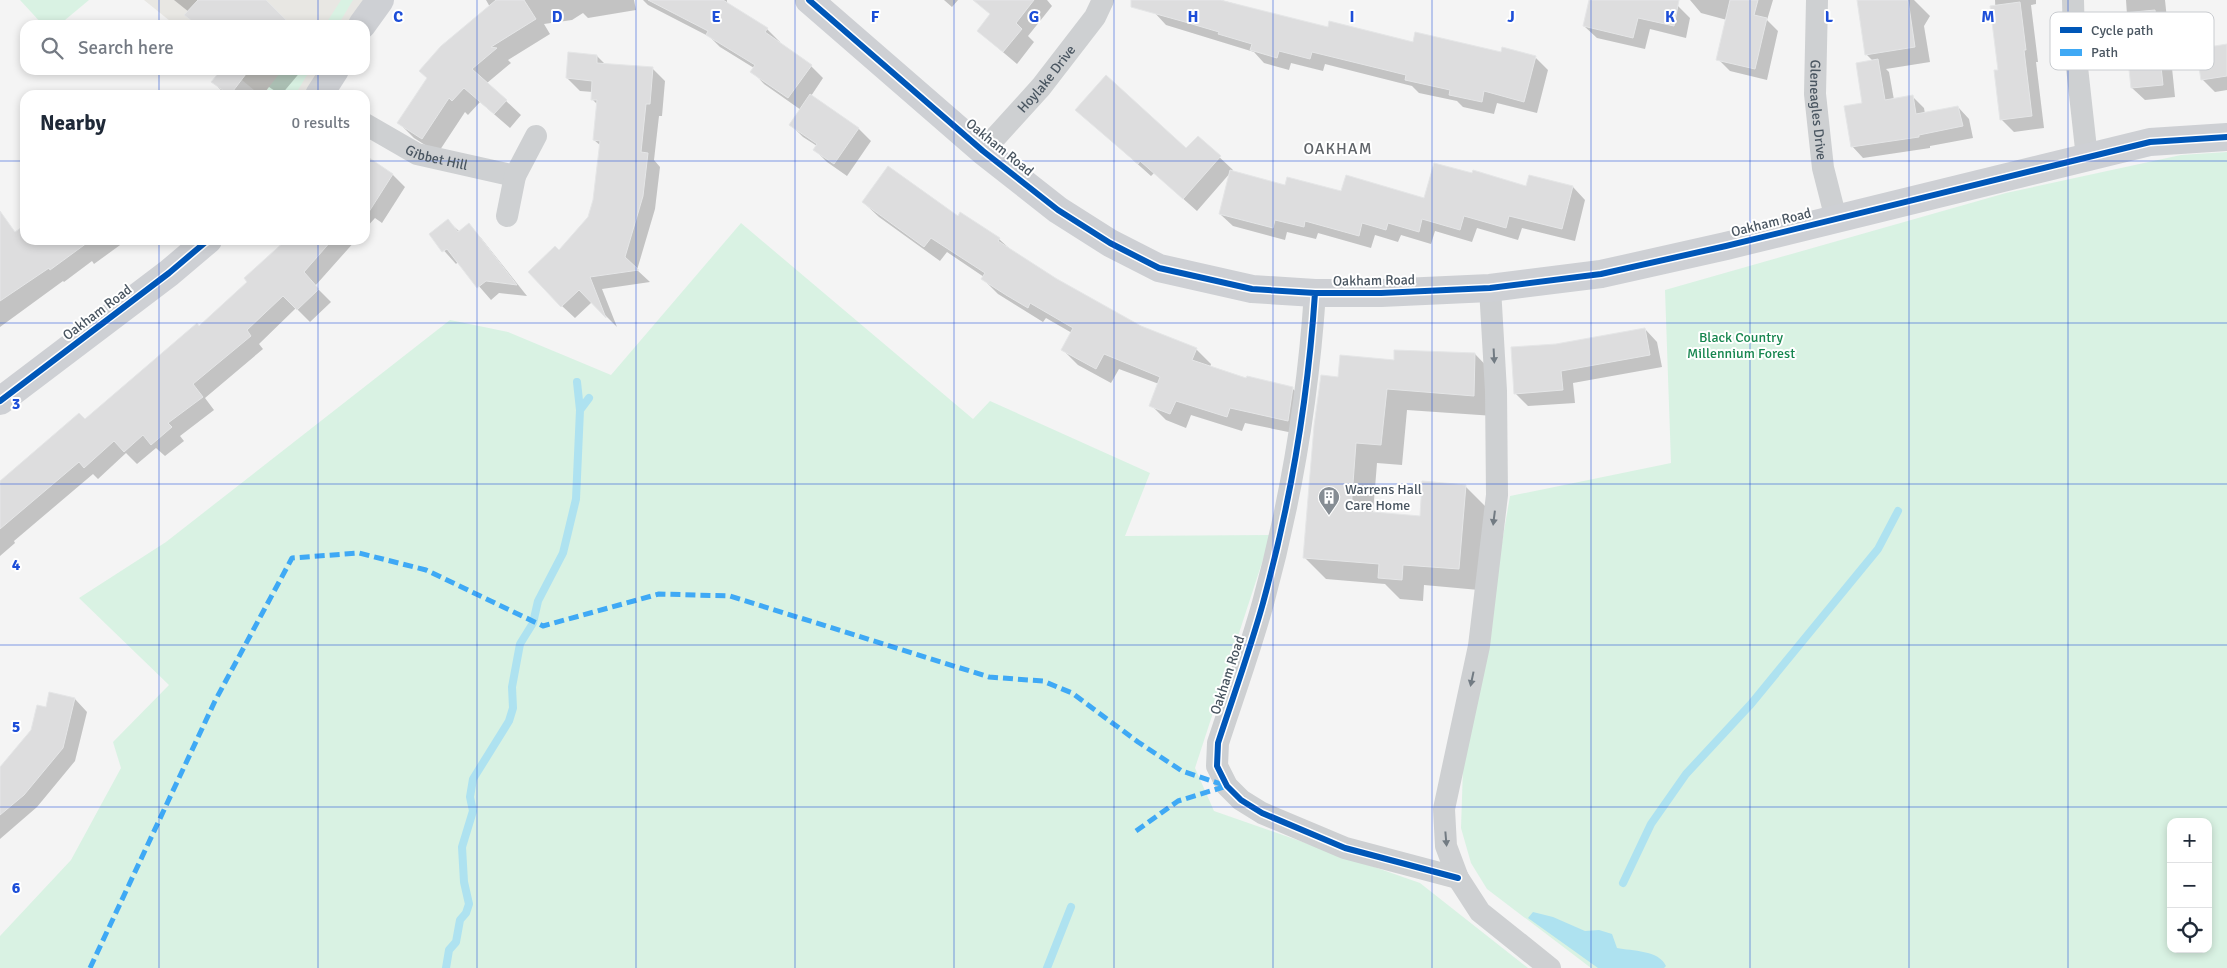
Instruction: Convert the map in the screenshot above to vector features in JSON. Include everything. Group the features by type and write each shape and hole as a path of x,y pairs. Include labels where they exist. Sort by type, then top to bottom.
{"street":[{"path":"366,20 380,0"},
{"name":"Oakham Road","path":"809,0 983,151 1058,210 1110,243 1159,268 1252,289 1315,293 1382,294 1490,288 1600,274 1726,246 2150,142 2227,137"},
{"name":"Hoylake Drive","path":"983,151 1041,88 1095,17 1103,0"},
{"name":"Gleneagles Drive","path":"1817,0 1816,94 1823,168 1836,219"},
{"path":"2077,70 2087,158"},
{"path":"322,90 332,75"},
{"name":"Gibbet Hill","path":"370,127 417,154 515,176"},
{"path":"507,216 515,176 536,136"},
{"name":"Oakham Road","path":"0,401 169,273 202,245"},
{"path":"1490,288 1496,391 1497,495 1479,646 1444,809 1446,846 1458,878 1480,912 1550,968"},
{"name":"Oakham Road","path":"1315,293 1311,355 1292,482 1263,603 1218,744 1217,766 1227,786 1241,800 1262,813 1345,848 1458,878"}],"shaded area":[{"path":"144,0 369,0 356,20 169,20"},
{"path":"236,75 321,75 311,90 254,90"}],"green space":[{"path":"20,0 89,0 65,20 38,20"},
{"path":"341,0 353,0 341,20 328,20"},
{"path":"278,75 307,75 298,90 267,90"},
{"name":"Black Country Millennium Forest","path":"2227,152 2227,968 1591,968 1487,889 1471,863 1461,828 1463,768 1510,496 1671,463 1665,290 2006,193 2181,155"},
{"path":"741,223 973,419 990,401 1150,473 1125,536 1271,535 1195,768 1214,811 1420,883 1528,968 0,968 0,936 71,860 121,768 113,742 169,685 79,598 166,542 450,320 508,332 611,375"}],"water":[{"path":"1533,912 1553,917 1585,931 1599,930 1612,934 1617,948 1651,954 1658,957 1666,966 1664,968 1598,968 1528,918"}],"building":[{"path":"198,0 266,0 286,20 190,20 184,15"},
{"path":"496,0 524,0 536,19 491,47 497,48 472,69 507,100 494,114 464,88 452,101 449,98 422,139 397,123 427,78 419,71 441,46"},
{"path":"648,0 723,0 768,28 765,32 812,65 788,98 750,72 755,65 706,35 708,31"},
{"path":"973,0 1034,0 1016,23 1022,29 1003,52 977,31 990,14"},
{"path":"1131,0 1220,0 1328,27 1329,21 1413,42 1415,32 1501,52 1502,47 1536,56 1524,102 1484,91 1482,102 1449,95 1450,90 1405,80 1406,75 1312,52 1310,59 1279,51 1277,58 1250,50 1252,44 1218,34 1219,32 1131,7"},
{"path":"1589,0 1679,0 1674,26 1638,18 1633,38 1583,26"},
{"path":"1730,0 1758,0 1754,15 1767,18 1755,69 1716,60"},
{"path":"1857,0 1908,0 1915,47 1865,55"},
{"path":"2020,2 2032,116 2000,120 1994,70 1998,70 1990,6"},
{"path":"2155,10 2155,12 2134,12"},
{"path":"2227,44 2227,76 2201,80 2199,70 2214,70 2214,46"},
{"path":"568,52 597,55 597,63 653,67 650,104 646,104 641,152 648,153 643,196 625,257 639,270 590,277 606,318 579,290 561,307 528,272 555,246 559,250 588,217 593,200 600,141 593,140 597,100 591,100 592,81 566,78"},
{"path":"1878,59 1885,100 1913,95 1916,114 1958,106 1963,126 1919,135 1919,137 1851,147 1844,106 1862,103 1856,63"},
{"path":"2129,70 2161,70 2163,85 2131,88"},
{"path":"217,75 245,75 234,90 223,90 211,82"},
{"path":"1106,75 1186,148 1198,136 1221,156 1183,199 1140,161 1138,164 1075,110"},
{"path":"810,94 859,128 834,164 813,150 817,144 789,125"},
{"path":"370,158 393,174 370,210"},
{"path":"1434,163 1472,173 1473,170 1526,186 1529,175 1573,186 1562,229 1509,216 1506,228 1464,216 1460,230 1422,219 1419,232 1388,223 1386,230 1362,223 1359,236 1305,221 1304,227 1275,220 1273,228 1219,214 1230,170 1285,185 1287,177 1341,191 1346,175 1424,198"},
{"path":"888,166 958,216 960,212 1000,238 998,241 1057,279 1141,326 1197,348 1192,360 1246,378 1247,376 1293,387 1288,421 1230,408 1227,417 1176,401 1170,414 1149,406 1160,377 1104,354 1096,369 1061,350 1073,328 1030,303 1028,308 1006,295 981,279 985,273 931,238 924,247 862,202"},
{"path":"0,211 15,232 20,228 20,245 84,245 50,270 49,268 0,301"},
{"path":"448,219 458,232 469,223 517,285 486,281 477,288 447,249 442,252 429,234"},
{"path":"280,245 328,245 304,272 319,289 297,310 283,296 247,330 251,336 193,384 203,397 168,423 172,427 151,445 143,435 124,452 114,441 84,468 79,462 0,529 0,481 79,413 85,419 197,323 199,326 247,282 244,278"},
{"path":"1645,328 1650,355 1561,371 1563,390 1514,394 1511,347 1556,344"},
{"path":"1394,350 1475,353 1474,396 1387,389 1381,445 1356,443 1351,510 1420,516 1422,481 1466,485 1459,569 1403,565 1402,580 1378,578 1379,564 1303,558 1314,426 1321,375 1338,377 1340,355 1394,360"},
{"path":"49,692 75,698 63,748 24,795 0,815 0,767 31,730 37,705 46,707"}],"waterway":[{"path":"577,382 580,410"},
{"path":"446,968 449,950 456,942 460,920 466,913 469,904 464,882 462,847 473,811 470,797 473,779 509,721 513,708 512,687 520,644 533,623 538,601 563,553 576,499 580,410 589,398"},
{"path":"1623,883 1651,824 1686,774 1751,704 1878,549 1898,511"},
{"path":"1047,968 1071,907"}],"marked path":[{"path":"90,968 215,701 292,558 359,553 426,570 543,626 659,594 730,596 989,677 1043,681 1072,693 1138,742 1182,771 1227,786"},
{"path":"1136,831 1178,801 1227,786"}],"cycle path":[{"path":"809,0 983,151 1058,210 1110,243 1159,268 1252,289 1315,293 1381,293 1490,288 1601,274 1726,246 2150,142 2227,137"},
{"path":"0,401 169,273 202,245"},
{"path":"1315,293 1308,371 1290,488 1258,621 1218,743 1217,766 1227,786 1241,800 1262,813 1345,848 1458,878"}],"place":[{"name":"Warrens Hall Care Home","path":"1329,516"}],"district":[{"name":"OAKHAM","path":"1338,148"}]}
